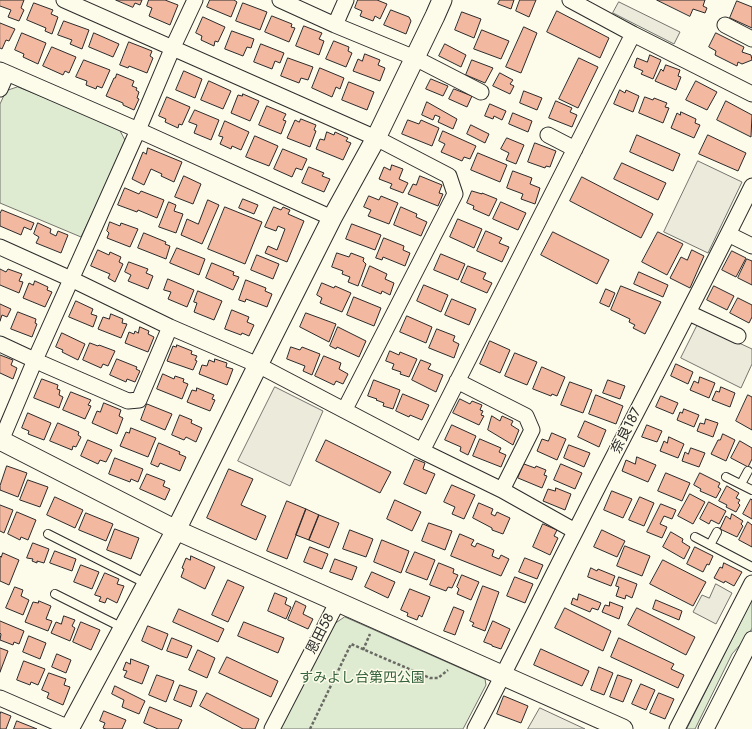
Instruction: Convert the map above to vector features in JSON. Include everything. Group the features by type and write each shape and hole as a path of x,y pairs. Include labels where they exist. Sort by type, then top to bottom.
{"street":[{"path":"64,0 376,138 449,176 455,194 345,409"},
{"path":"195,0 0,441 176,530 337,603 623,729"},
{"path":"280,0 335,25 415,58 482,92"},
{"path":"335,25 346,0"},
{"path":"0,698 69,729 176,530 332,218 376,138 442,0"},
{"path":"570,0 633,34 752,94"},
{"path":"725,25 752,40"},
{"path":"422,451 633,34"},
{"path":"0,88 3,72 138,130 332,218"},
{"path":"548,135 575,149"},
{"name":"奈良187","path":"475,729 752,186"},
{"path":"728,234 752,246"},
{"path":"0,247 71,279 170,327 258,365 345,409 422,451 502,490 575,531"},
{"path":"689,312 738,336"},
{"path":"0,344 128,401 139,400 170,327"},
{"path":"457,381 526,416 532,430 502,490"},
{"path":"677,729 752,583"},
{"name":"恩田58","path":"272,729 337,603"},
{"path":"706,729 752,639"}],"lane":[{"path":"741,484 748,471"},
{"path":"726,477 752,490"},
{"path":"710,545 717,532"},
{"path":"48,534 147,584"},
{"path":"695,537 752,567"},
{"path":"55,594 123,628"}],"path":[{"path":"363,650 371,632"},
{"path":"310,729 351,644 430,678 438,678 449,669 451,665"}],"green space":[{"path":"18,87 118,127 126,142 81,237 0,203 0,104 6,91"},
{"path":"752,600 752,628 748,636 732,654 695,729 687,729"},
{"name":"すみよし台第四公園","path":"345,617 485,679 486,685 463,729 280,729 333,625"}],"shaded area":[{"path":"619,2 680,32 674,44 613,13"},
{"path":"698,161 742,182 708,253 664,232"},
{"path":"698,324 752,349 752,364 741,388 681,358"},
{"path":"275,387 323,411 290,486 238,461"},
{"path":"716,584 732,593 716,624 693,612 702,595 709,598"},
{"path":"540,708 585,729 528,729"}],"building":[{"path":"0,0 24,0 21,8 24,10 19,21 8,17 11,10 0,6"},
{"path":"116,0 142,0 140,5 135,3 133,7"},
{"path":"149,0 165,0 178,5 170,25 149,16 152,8 147,6"},
{"path":"210,0 234,0 237,2 231,17 207,7"},
{"path":"358,0 377,0 387,4 380,19 375,16 373,21 360,16 362,11 355,8"},
{"path":"500,0 514,0 511,9 498,4"},
{"path":"520,0 536,0 529,17 516,11"},
{"path":"657,0 705,0 703,6 707,8 705,13 693,9 690,16"},
{"path":"737,1 752,7 752,28 730,18"},
{"path":"34,3 53,10 51,14 58,17 52,34 45,31 46,28 27,20"},
{"path":"243,3 267,12 260,30 236,21"},
{"path":"391,10 409,17 411,21 406,34 384,25"},
{"path":"557,11 609,38 600,58 547,32"},
{"path":"462,12 481,19 474,38 455,30"},
{"path":"272,16 292,24 291,27 295,28 289,42 265,32"},
{"path":"203,17 225,27 218,42 215,41 214,46 201,40 202,36 196,33"},
{"path":"64,21 89,30 82,49 70,44 72,40 58,35"},
{"path":"0,23 15,29 9,41 6,40 2,49 0,48"},
{"path":"304,26 322,33 319,39 324,41 319,55 296,46"},
{"path":"524,27 537,33 521,73 506,67"},
{"path":"482,30 509,41 501,59 474,49"},
{"path":"232,31 254,39 251,48 247,47 243,56 225,49"},
{"path":"22,33 46,43 38,64 23,57 24,54 15,50"},
{"path":"94,33 119,44 113,57 89,47"},
{"path":"716,33 744,47 742,52 751,55 752,60 742,64 738,62 737,66 715,55 716,51 709,47"},
{"path":"334,41 349,47 348,51 352,53 346,67 326,59"},
{"path":"129,42 152,51 150,56 153,58 147,73 129,66 128,68 120,65"},
{"path":"261,44 284,53 280,63 275,61 272,69 254,62"},
{"path":"445,44 466,55 461,67 439,56"},
{"path":"52,47 76,57 69,73 65,71 63,75 43,66"},
{"path":"365,54 380,60 378,65 385,68 380,81 353,71 358,59 362,61"},
{"path":"650,55 661,60 653,79 641,74 643,71 634,67 637,58 647,62"},
{"path":"288,58 313,67 308,80 301,78 299,83 281,76"},
{"path":"579,58 598,67 578,108 559,99"},
{"path":"84,60 110,70 102,88 97,86 96,89 86,85 87,81 76,77"},
{"path":"472,60 493,68 485,83 466,75"},
{"path":"666,65 680,70 678,76 681,77 676,90 655,81 661,69 663,71"},
{"path":"320,68 344,78 340,89 336,87 332,97 312,88"},
{"path":"184,71 202,79 195,98 176,90"},
{"path":"500,73 513,80 510,84 514,86 510,94 493,86"},
{"path":"117,74 134,81 132,86 137,88 136,90 139,92 137,98 139,99 134,110 123,105 123,103 106,96"},
{"path":"431,79 448,86 443,96 426,89"},
{"path":"209,81 231,91 223,109 201,100"},
{"path":"696,81 717,92 707,110 686,100"},
{"path":"349,82 374,92 367,110 342,100"},
{"path":"454,89 472,96 467,107 449,99"},
{"path":"620,90 625,93 626,90 639,96 633,112 614,104"},
{"path":"524,91 542,98 537,110 520,103"},
{"path":"243,94 259,101 250,121 231,113 238,95 242,96"},
{"path":"167,97 190,107 182,125 179,124 178,128 165,122 166,119 159,116"},
{"path":"645,97 653,100 654,98 667,103 665,107 669,108 663,123 639,113"},
{"path":"556,101 572,108 570,112 577,115 572,127 549,118"},
{"path":"726,101 752,115 751,137 717,120"},
{"path":"427,102 457,119 453,129 438,122 440,117 435,115 433,120 422,115"},
{"path":"490,104 506,111 502,120 494,116 493,119 485,116"},
{"path":"267,106 286,114 283,120 286,121 281,134 259,125"},
{"path":"195,110 219,120 211,140 194,133 197,125 189,122"},
{"path":"681,112 696,119 695,123 700,125 694,138 671,128 677,113 680,115"},
{"path":"513,113 532,121 528,132 509,124"},
{"path":"301,119 316,125 314,130 316,131 310,147 287,138 295,120 299,122"},
{"path":"408,120 419,124 421,120 439,128 432,146 402,134"},
{"path":"225,121 249,132 241,150 232,146 231,149 220,144 223,137 219,136"},
{"path":"471,125 489,134 485,143 467,134"},
{"path":"443,131 476,146 470,159 464,157 462,161 441,152 445,144 439,141"},
{"path":"327,132 334,135 335,132 348,138 346,141 351,143 343,160 316,149 320,139 324,140"},
{"path":"637,135 680,154 673,171 630,152"},
{"path":"708,135 746,153 738,171 699,154"},
{"path":"255,136 278,146 269,166 246,157"},
{"path":"507,138 524,145 516,164 506,160 509,153 501,149"},
{"path":"535,143 556,151 550,167 546,166 545,168 528,162"},
{"path":"148,148 182,162 174,182 151,169 144,185 132,179 143,152 146,154"},
{"path":"283,149 307,159 302,170 296,168 292,177 274,169"},
{"path":"478,153 507,165 500,182 471,170"},
{"path":"622,163 666,183 658,200 614,179"},
{"path":"392,165 403,169 399,179 408,183 403,193 390,188 392,184 379,179 384,167 390,170"},
{"path":"309,167 324,173 322,176 330,179 324,192 302,183"},
{"path":"513,171 532,178 530,184 540,188 535,204 521,199 523,194 507,188"},
{"path":"184,176 201,184 193,204 175,197"},
{"path":"420,176 442,185 439,193 443,194 438,206 408,194 413,184 416,185"},
{"path":"582,177 653,214 641,238 570,201"},
{"path":"125,188 139,194 141,191 164,200 157,218 138,210 137,212 118,205"},
{"path":"472,191 497,199 489,216 473,209 474,206 467,203"},
{"path":"369,196 379,200 381,196 398,203 389,224 368,216 371,210 364,207"},
{"path":"243,199 258,205 254,214 239,208"},
{"path":"208,200 219,205 202,244 181,235 187,219 198,224"},
{"path":"169,202 176,205 174,211 183,214 176,233 159,227"},
{"path":"501,202 526,213 518,230 493,219"},
{"path":"225,207 262,222 245,264 208,249"},
{"path":"274,207 281,210 283,207 290,210 288,214 304,221 287,262 265,253 268,246 277,250 285,229 278,226 276,231 265,227"},
{"path":"401,207 417,214 416,217 427,222 421,236 394,225"},
{"path":"2,210 34,223 31,230 24,227 21,235 0,226 0,214"},
{"path":"458,219 482,229 474,248 450,237"},
{"path":"110,222 120,226 121,223 138,229 130,247 107,238 109,233 107,231"},
{"path":"38,223 51,229 50,233 56,236 58,231 68,235 61,253 36,243 39,237 34,234"},
{"path":"352,224 381,235 375,250 346,239"},
{"path":"486,231 502,238 499,243 509,247 502,262 477,251"},
{"path":"553,232 609,260 597,284 541,255"},
{"path":"658,232 683,244 667,275 642,262"},
{"path":"144,233 166,242 165,244 170,246 166,259 138,248"},
{"path":"384,238 404,246 403,250 410,253 405,266 383,257 382,260 376,258"},
{"path":"177,248 205,259 199,275 170,263"},
{"path":"98,250 109,255 110,252 121,257 119,262 123,264 115,282 108,278 110,274 91,266"},
{"path":"692,250 704,256 690,288 670,278 681,257 687,260"},
{"path":"732,251 746,258 736,277 722,270"},
{"path":"337,253 349,257 351,253 364,258 363,261 366,264 358,286 348,282 350,277 342,274 343,271 332,267"},
{"path":"441,254 465,264 458,280 434,270"},
{"path":"257,255 279,264 273,279 251,270"},
{"path":"747,259 752,261 752,285 738,278"},
{"path":"129,262 148,269 146,273 153,276 148,289 128,281 131,275 125,272"},
{"path":"212,263 234,272 233,275 239,277 233,290 206,278"},
{"path":"370,266 387,274 385,279 394,283 390,295 382,291 381,294 362,286"},
{"path":"468,266 486,273 483,279 492,283 487,293 461,282"},
{"path":"0,269 6,272 8,269 22,274 19,281 23,282 19,293 0,285"},
{"path":"639,272 668,285 663,297 634,284"},
{"path":"168,279 194,290 187,307 168,299 171,292 164,290"},
{"path":"246,280 266,288 265,291 272,294 267,307 246,299 245,302 239,300"},
{"path":"35,281 48,287 47,290 52,292 45,307 23,298 29,283 33,285"},
{"path":"322,283 334,288 335,286 351,293 342,312 320,303 322,298 317,295"},
{"path":"424,285 448,295 441,312 417,301"},
{"path":"621,286 661,302 645,334 633,328 635,325 629,322 630,319 611,310"},
{"path":"714,286 734,296 727,310 707,300"},
{"path":"606,289 615,293 609,307 600,303"},
{"path":"198,291 222,301 214,320 194,312 197,303 194,302"},
{"path":"354,297 381,308 374,326 347,315"},
{"path":"738,298 752,305 752,317 749,323 730,313"},
{"path":"452,299 476,309 469,325 445,315"},
{"path":"76,301 93,309 91,314 97,316 93,327 69,317"},
{"path":"0,304 11,309 7,317 2,315 0,321"},
{"path":"232,310 249,317 247,322 254,325 249,336 242,333 241,335 225,329"},
{"path":"18,312 36,319 35,323 37,324 32,337 11,329"},
{"path":"306,313 336,324 329,342 300,327"},
{"path":"111,314 123,319 122,323 127,324 121,338 98,329 103,317 109,319"},
{"path":"407,316 432,327 426,343 400,332"},
{"path":"140,327 149,331 148,334 154,337 148,352 125,343 129,332 134,334 135,331 138,333"},
{"path":"338,327 366,341 359,357 337,347 336,349 330,346"},
{"path":"437,329 455,336 453,341 459,344 454,358 429,348"},
{"path":"62,333 85,344 78,360 62,352 63,350 56,347"},
{"path":"490,341 510,350 500,373 480,364"},
{"path":"90,343 115,351 108,366 103,364 101,368 83,360"},
{"path":"177,345 192,351 191,354 197,356 195,360 197,361 193,370 167,361 173,346 176,347"},
{"path":"291,347 300,350 302,347 320,354 312,375 303,371 305,366 287,359"},
{"path":"390,351 399,355 400,352 417,359 409,377 392,369 394,364 386,361"},
{"path":"515,353 537,362 527,385 505,376"},
{"path":"0,355 13,360 11,365 17,368 13,379 0,373"},
{"path":"324,356 341,363 339,369 348,374 343,384 336,381 334,385 315,376"},
{"path":"117,359 137,367 136,369 140,371 135,382 127,379 126,382 110,375"},
{"path":"215,359 227,363 226,367 233,369 227,385 199,374 202,365 207,366 209,360 214,362"},
{"path":"421,360 431,364 428,369 443,375 436,392 412,380"},
{"path":"676,364 693,372 688,384 671,376"},
{"path":"542,367 565,377 557,396 552,394 551,396 533,389"},
{"path":"163,374 174,379 175,376 184,379 183,382 188,384 182,399 157,389"},
{"path":"700,377 715,383 709,398 690,390 694,381 698,383"},
{"path":"42,379 58,385 57,389 60,390 59,395 63,397 59,408 34,398"},
{"path":"374,380 400,390 393,409 383,406 384,403 368,396"},
{"path":"608,380 625,386 620,399 603,393"},
{"path":"570,382 592,390 583,413 561,405"},
{"path":"721,387 735,393 730,407 712,400 716,391 719,392"},
{"path":"197,388 214,395 212,399 215,400 210,411 187,402 192,390 196,391"},
{"path":"71,392 91,400 88,405 91,406 85,419 63,410"},
{"path":"403,394 429,405 422,420 410,415 409,417 396,411"},
{"path":"596,395 623,406 616,424 589,414"},
{"path":"748,395 752,397 752,430 736,421"},
{"path":"661,396 678,403 673,414 656,407"},
{"path":"460,399 470,404 472,401 482,405 480,410 483,411 481,415 484,416 479,425 453,413"},
{"path":"104,403 121,410 119,416 123,418 117,434 92,423 97,411 100,412"},
{"path":"147,404 172,414 165,430 141,420"},
{"path":"684,409 699,415 694,427 677,420 680,412 682,413"},
{"path":"28,413 51,423 44,440 28,434 29,431 22,428"},
{"path":"180,415 192,420 191,423 202,428 196,442 186,437 184,440 172,435"},
{"path":"492,416 500,421 502,416 513,421 511,425 519,430 513,445 488,430"},
{"path":"706,419 718,423 713,437 697,431 700,423 704,424"},
{"path":"585,421 606,430 599,447 578,437"},
{"path":"58,423 79,432 78,435 81,437 76,447 73,446 72,450 50,441"},
{"path":"452,425 476,436 468,455 460,451 461,447 445,440"},
{"path":"647,425 662,431 657,442 642,437"},
{"path":"131,428 156,438 148,457 120,446 126,432 129,433"},
{"path":"552,433 566,439 557,460 537,451 542,439 548,441"},
{"path":"723,434 735,440 726,461 711,454 718,440 720,440"},
{"path":"669,437 684,444 678,458 660,451 664,441 667,443"},
{"path":"480,439 501,448 499,452 506,455 501,467 473,456"},
{"path":"88,440 112,450 106,462 100,460 98,464 81,456"},
{"path":"326,440 391,472 380,493 316,461"},
{"path":"740,441 752,448 752,459 748,467 731,458"},
{"path":"159,443 180,452 179,454 186,457 180,471 160,463 158,467 151,464"},
{"path":"569,445 590,453 584,467 564,458"},
{"path":"691,448 705,453 699,467 682,461 685,452 688,454"},
{"path":"637,457 656,465 648,482 622,471 626,460 635,464"},
{"path":"115,458 143,469 138,482 131,479 130,482 109,474"},
{"path":"415,459 425,463 423,469 435,474 426,494 404,484"},
{"path":"524,464 535,468 536,466 546,470 544,475 547,476 542,488 518,478"},
{"path":"561,464 582,473 575,489 554,480"},
{"path":"7,466 27,473 18,497 0,490"},
{"path":"229,469 253,479 241,505 266,516 256,540 207,518"},
{"path":"666,473 690,483 682,501 658,491"},
{"path":"700,473 720,483 718,487 721,489 716,498 700,491 701,489 694,485"},
{"path":"147,474 165,481 163,486 170,489 165,500 140,489"},
{"path":"28,480 48,487 40,507 20,500"},
{"path":"452,485 475,495 464,519 452,514 455,507 444,502"},
{"path":"727,486 739,493 736,498 740,500 738,503 740,505 736,512 726,507 727,505 719,501"},
{"path":"556,488 571,494 565,510 543,501 548,489 555,491"},
{"path":"612,491 632,499 623,518 604,510"},
{"path":"690,494 705,502 693,524 678,516"},
{"path":"55,497 83,510 75,528 47,515"},
{"path":"640,497 654,503 644,526 629,520"},
{"path":"751,499 752,500 752,519 743,514"},
{"path":"395,500 421,512 412,531 387,519"},
{"path":"287,501 306,509 287,559 267,551"},
{"path":"709,502 726,511 719,524 711,520 709,524 700,519"},
{"path":"479,503 493,509 491,514 495,516 497,512 510,518 503,534 492,530 492,528 473,518"},
{"path":"661,504 676,510 672,519 664,516 660,524 667,527 662,538 647,532"},
{"path":"0,505 13,510 4,533 0,531"},
{"path":"306,509 319,515 309,540 296,535"},
{"path":"17,512 36,520 28,540 21,537 20,540 8,534"},
{"path":"86,513 113,524 106,541 79,530"},
{"path":"732,514 743,521 741,524 743,526 737,537 720,529 726,516 730,519"},
{"path":"319,515 339,523 329,548 309,540"},
{"path":"748,522 752,525 752,547 739,540"},
{"path":"429,523 452,531 445,550 422,541"},
{"path":"543,524 557,530 554,536 558,538 550,555 533,547"},
{"path":"115,529 139,538 131,559 107,550"},
{"path":"350,530 373,539 366,557 343,549"},
{"path":"602,530 625,541 617,557 594,547"},
{"path":"671,532 683,539 682,542 690,547 684,559 663,547"},
{"path":"460,534 474,540 471,545 475,547 477,543 494,550 492,556 499,559 501,555 509,559 501,576 451,556"},
{"path":"382,540 409,551 401,573 374,562"},
{"path":"33,543 49,549 44,563 37,561 37,563 32,561 33,559 27,558"},
{"path":"625,546 650,556 642,576 617,566"},
{"path":"310,547 328,554 322,569 304,562"},
{"path":"695,547 713,556 709,565 707,564 703,572 687,564"},
{"path":"55,551 76,559 72,571 50,563"},
{"path":"415,552 435,560 427,580 406,572"},
{"path":"3,553 19,560 9,585 0,581 0,556 1,557"},
{"path":"191,556 215,567 205,589 181,577 184,569 182,568 186,558 190,560"},
{"path":"525,558 543,565 537,579 519,572"},
{"path":"335,559 357,567 352,580 330,572"},
{"path":"663,560 706,582 693,606 650,584"},
{"path":"439,563 454,569 453,573 458,575 452,588 448,587 446,591 430,585"},
{"path":"724,563 742,572 734,586 725,581 724,583 714,578"},
{"path":"81,565 99,572 92,589 74,582"},
{"path":"591,568 597,571 598,569 615,576 611,586 588,577"},
{"path":"372,572 395,582 388,598 365,587"},
{"path":"105,573 119,579 117,584 124,586 117,603 107,598 105,603 99,601 101,597 95,595"},
{"path":"462,575 479,582 471,600 457,594 459,589 457,587"},
{"path":"515,577 533,584 525,603 507,596"},
{"path":"619,577 637,584 632,598 626,595 625,599 616,596 619,587 616,586"},
{"path":"228,580 244,587 228,622 212,615"},
{"path":"483,586 499,592 485,631 472,626 474,623 470,621"},
{"path":"15,587 23,590 21,596 29,600 23,615 6,608"},
{"path":"410,589 430,597 422,617 419,615 417,620 407,616 408,613 401,610"},
{"path":"275,593 287,598 285,604 291,607 286,619 268,611"},
{"path":"579,594 601,603 598,610 592,608 590,612 571,604 573,598 577,600"},
{"path":"656,600 682,611 679,620 653,609"},
{"path":"39,601 51,606 46,619 52,621 48,631 25,622 33,602 38,603"},
{"path":"296,601 306,606 303,614 313,619 308,629 288,620"},
{"path":"610,602 623,607 619,619 602,612 605,605 609,606"},
{"path":"454,607 464,611 455,635 444,631"},
{"path":"565,608 611,631 603,651 555,628"},
{"path":"637,608 695,637 686,655 628,625"},
{"path":"179,609 224,629 218,642 173,622"},
{"path":"64,616 75,620 72,626 75,628 70,641 51,633 56,622 61,624"},
{"path":"0,621 24,631 19,644 14,642 13,645 0,640"},
{"path":"493,621 510,629 501,649 484,642"},
{"path":"81,622 100,630 91,650 73,642"},
{"path":"244,622 284,638 278,653 238,636"},
{"path":"148,626 168,634 162,650 142,641"},
{"path":"29,636 46,643 40,659 23,652"},
{"path":"172,638 192,646 187,658 167,651"},
{"path":"619,638 674,664 671,669 684,675 678,688 611,657"},
{"path":"0,648 8,651 0,672"},
{"path":"541,649 589,671 582,686 534,665"},
{"path":"198,650 215,658 207,678 189,670"},
{"path":"57,654 71,660 66,673 52,667"},
{"path":"227,657 278,681 271,697 219,673"},
{"path":"131,659 149,666 142,684 124,677 127,671 123,670 126,662 130,664"},
{"path":"24,661 45,669 38,685 31,682 30,685 17,680"},
{"path":"599,667 613,673 604,695 591,690"},
{"path":"49,673 66,679 64,685 70,687 63,705 47,698 49,693 42,690"},
{"path":"157,675 174,681 166,702 149,695"},
{"path":"618,675 632,680 623,702 610,697"},
{"path":"641,684 655,690 646,710 632,704"},
{"path":"180,685 197,691 191,707 174,700"},
{"path":"115,686 145,701 139,714 122,707 124,700 112,694"},
{"path":"207,693 259,719 255,729 243,729 200,706"},
{"path":"659,693 674,699 665,719 650,713"},
{"path":"504,696 528,706 521,723 497,714"},
{"path":"150,707 182,720 178,729 158,729 144,723"},
{"path":"104,711 126,720 122,729 103,728 105,723 100,721"},
{"path":"1,712 11,716 6,729 0,729"},
{"path":"17,721 37,729 14,729"}]}
